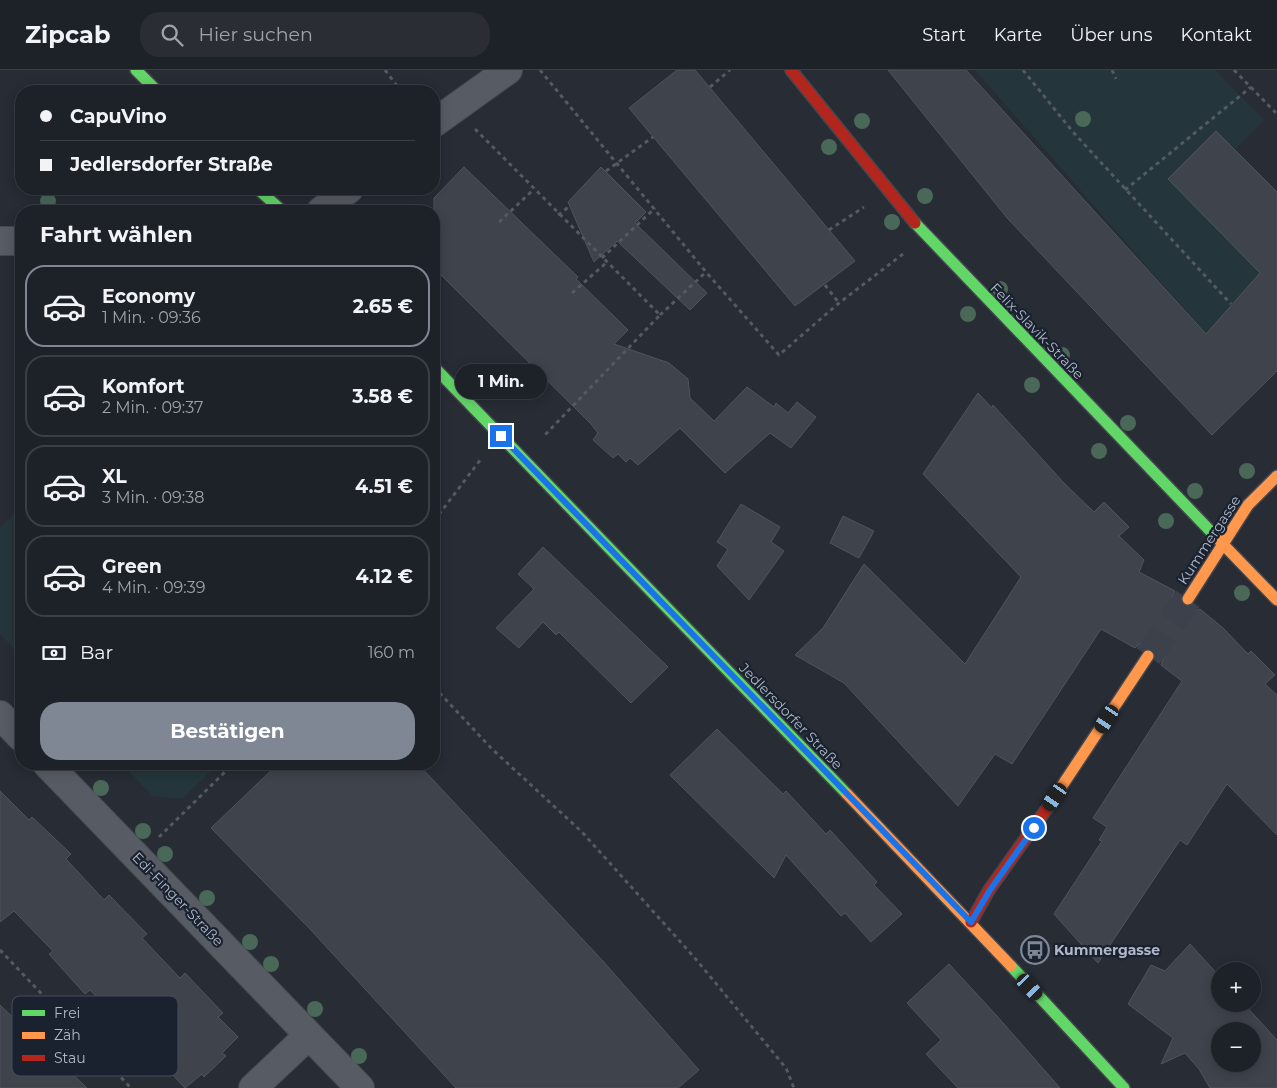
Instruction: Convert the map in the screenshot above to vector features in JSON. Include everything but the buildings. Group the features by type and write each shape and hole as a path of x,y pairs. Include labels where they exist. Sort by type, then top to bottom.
{"street":[{"path":"136,70 151,85"},
{"path":"440,119 508,70"},
{"name":"Felix-Slavik-Straße","path":"791,70 926,237 1277,600"},
{"path":"265,195 275,205"},
{"path":"329,205 341,195"},
{"path":"0,241 15,241"},
{"name":"Jedlersdorfer Straße","path":"440,373 971,922 1124,1088"},
{"name":"Kummergasse","path":"1188,600 1248,505 1277,476"},
{"path":"971,922 990,890 1055,797 1148,656"},
{"path":"0,715 15,731"},
{"name":"Edi-Finger-Straße","path":"54,770 360,1088"},
{"path":"253,1088 309,1035"}],"path":[{"path":"385,70 396,85"},
{"path":"540,70 706,272 779,355 839,303 926,237"},
{"path":"710,87 730,70"},
{"path":"1023,70 1073,132 1231,304"},
{"path":"1112,70 1116,79"},
{"path":"1234,70 1277,114"},
{"path":"1126,190 1250,87"},
{"path":"456,109 533,190 660,315"},
{"path":"606,171 653,137"},
{"path":"499,222 533,190"},
{"path":"830,230 887,191"},
{"path":"558,215 570,206"},
{"path":"602,258 655,208"},
{"path":"572,293 606,263"},
{"path":"522,459 660,315 706,272"},
{"path":"825,285 839,303"},
{"path":"440,513 465,478 501,436"},
{"path":"440,693 492,749 582,832 694,957 786,1068 794,1088"},
{"path":"138,858 227,770"},
{"path":"0,950 44,996"},
{"path":"120,1076 131,1088"}],"shaded area":[{"path":"975,70 1215,70 1264,120 1235,149 1216,131 1168,179 1260,273 1206,334"},
{"path":"15,513 15,650 0,634 0,528"},
{"path":"128,770 212,770 182,799 152,796"}],"tunnel":[{"path":"1148,656 1188,599"}],"traffic: fast":[{"path":"136,70 151,85"},
{"path":"265,195 275,205"},
{"path":"915,223 1215,536"},
{"path":"440,373 847,794"},
{"path":"1011,966 1124,1088"}],"traffic: slow":[{"path":"1188,599 1248,505 1277,476"},
{"path":"1215,536 1277,600"},
{"path":"1048,807 1148,656"},
{"path":"847,794 1011,966"}],"traffic: jam":[{"path":"791,70 915,223"},
{"path":"971,922 989,890 1048,807"}],"place":[{"name":"Kummergasse","path":"1035,950"}],"route":[{"path":"501,436 890,841 971,922 990,890 1034,828"}]}
